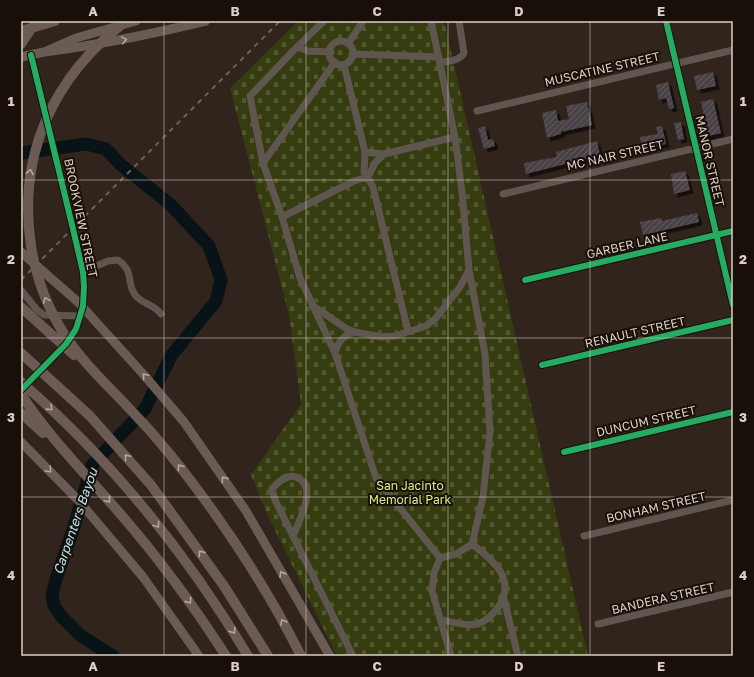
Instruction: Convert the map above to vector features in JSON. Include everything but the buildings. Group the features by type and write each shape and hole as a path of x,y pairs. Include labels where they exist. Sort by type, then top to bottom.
{"highway":[{"path":"21,44 36,21"},
{"path":"21,31 55,21"},
{"path":"126,21 108,35 87,56 69,79 55,102 37,141 31,168 28,194 28,220 32,252 45,299 65,336 109,388 158,440 213,511 270,599 301,656"},
{"path":"21,307 109,388"},
{"path":"21,353 66,393 112,439 151,485 224,586 268,656"},
{"path":"21,382 96,454 136,498 206,591 248,656"},
{"path":"21,394 63,450 114,506 157,558 223,652"},
{"path":"21,413 63,450"}],"main road":[{"path":"44,52 76,38 136,21"},
{"path":"21,57 134,38 206,21"},
{"path":"21,252 78,302 184,422 246,511 330,656"},
{"path":"21,442 79,501 143,577 199,656"}],"street":[{"path":"324,21 250,96 264,163 282,216 300,278 335,353 376,478 440,558"},
{"path":"348,44 363,21"},
{"path":"431,21 455,137 462,192 469,270 485,354 490,432 483,497 472,544 456,554 440,558"},
{"path":"352,54 440,60 458,59 464,53 460,21"},
{"name":"MANOR STREET","path":"666,21 733,305"},
{"path":"342,41 348,44 352,54 351,60 344,65 335,62 330,52 332,46 336,42 342,41"},
{"path":"297,47 308,51 330,52"},
{"name":"MUSCATINE STREET","path":"477,111 733,50"},
{"name":"BROOKVIEW STREET","path":"21,390 66,344 76,329 80,316 84,287 83,272 50,128 31,55"},
{"path":"264,163 335,62"},
{"path":"344,65 365,152 364,172 373,187 408,331"},
{"path":"365,152 384,154 455,137"},
{"name":"MC NAIR STREET","path":"503,194 733,139"},
{"path":"368,177 374,163 384,154"},
{"path":"282,216 354,181 368,177"},
{"name":"GARBER LANE","path":"525,280 733,231"},
{"path":"83,272 108,261 118,260 128,270 131,287 136,296 161,314"},
{"path":"314,307 347,329 355,332 381,337 395,336 426,326 436,318 460,287 469,270"},
{"path":"21,290 37,310 44,315 80,316"},
{"name":"RENAULT STREET","path":"542,365 733,320"},
{"path":"335,353 337,345 341,339 347,334 355,332"},
{"name":"DUNCUM STREET","path":"564,452 733,412"},
{"path":"293,536 306,497 306,488 302,480 294,476 284,478 272,489 275,500 293,536 353,656"},
{"name":"BONHAM STREET","path":"584,536 733,500"},
{"path":"472,544 499,568 505,583 504,600 518,656"},
{"path":"440,558 434,573 432,591 436,610 442,620 451,656"},
{"name":"BANDERA STREET","path":"598,624 733,592"},
{"path":"442,620 478,624 492,616 504,600"}],"green space":[{"name":"San Jacinto Memorial Park","path":"298,21 444,21 588,656 337,656 267,514 251,475 301,404 289,315 230,88"}],"waterway":[{"name":"Carpenters Bayou","path":"21,153 86,144 106,149 121,165 171,205 209,246 221,280 216,301 171,356 145,409 92,465 73,530 56,579 52,595 54,606 62,617 81,636 113,656"}],"railway":[{"path":"21,280 280,21"}],"cycle path":[{"path":"666,21 733,305"},
{"path":"21,390 66,344 76,329 83,306 84,287 83,272 31,55"},
{"path":"525,280 733,231"},
{"path":"542,365 733,320"},
{"path":"564,452 733,412"}]}
